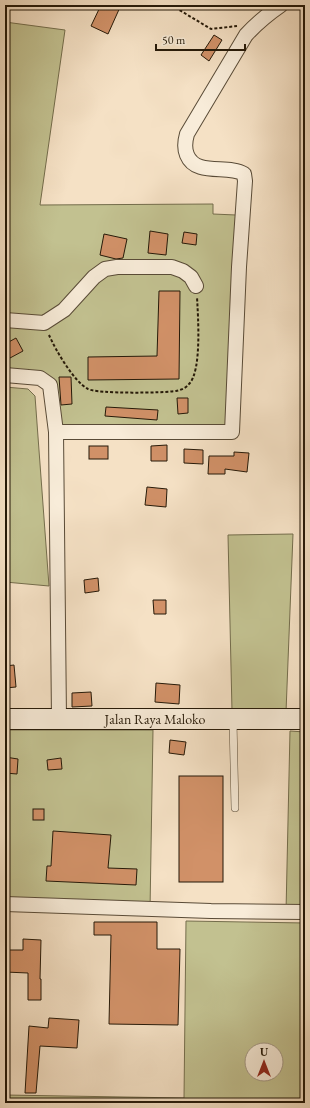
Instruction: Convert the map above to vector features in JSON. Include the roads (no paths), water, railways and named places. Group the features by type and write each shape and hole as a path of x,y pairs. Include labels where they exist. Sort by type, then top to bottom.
{"street":[{"path":"56,432 232,432 239,267 245,181 244,174 238,170 211,169 198,166 189,159 185,150 185,141 187,134 246,35 269,12 282,5"},
{"path":"5,320 44,323 64,310 94,276 105,269 132,266 172,267 183,271 191,277 196,286"},
{"path":"5,375 40,378 50,385 56,432 60,719"},
{"name":"Jalan Raya Maloko","path":"5,719 305,719"},
{"path":"5,904 211,911 305,912"}],"lane":[{"path":"233,718 235,808"}]}
